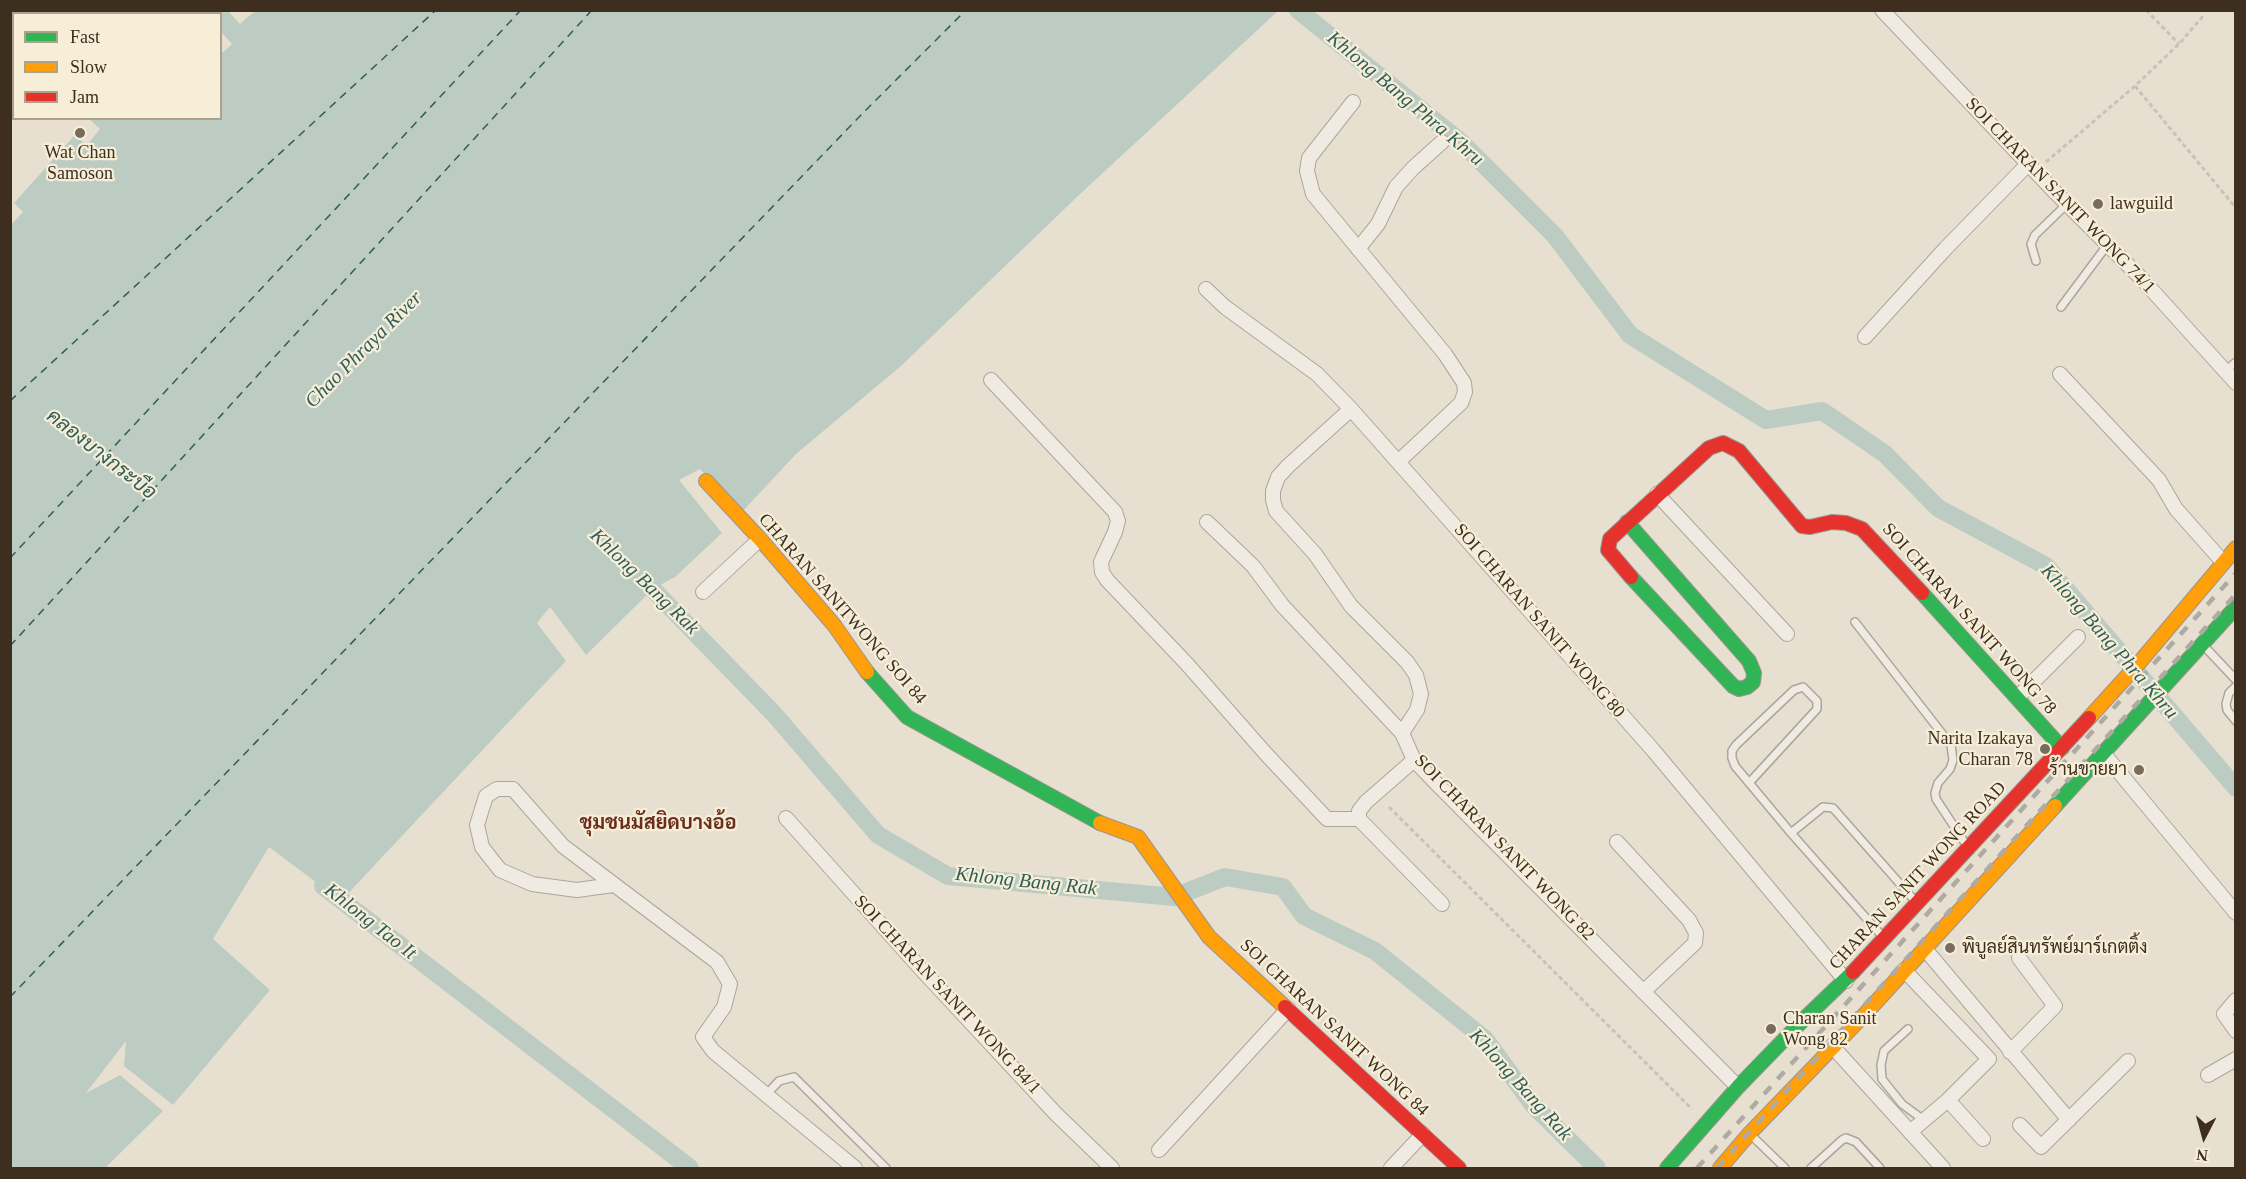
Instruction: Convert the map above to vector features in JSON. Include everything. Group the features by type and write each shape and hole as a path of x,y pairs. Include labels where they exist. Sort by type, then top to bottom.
{"street":[{"name":"SOI CHARAN SANIT WONG 74/1","path":"1881,10 2031,168 2230,367 2235,383"},
{"path":"1353,102 1313,151 1307,171 1313,194 1445,354 1464,383 1465,392 1461,403 1399,462"},
{"path":"1358,249 1378,224 1396,187 1442,142"},
{"path":"1865,337 1947,248 2031,168"},
{"name":"SOI CHARAN SANIT WONG 80","path":"1206,289 1225,307 1317,374 1352,409 1653,750 1846,981"},
{"path":"2060,374 2159,480 2176,508 2223,562"},
{"path":"991,380 1115,512 1118,521 1115,532 1101,562 1102,572 1107,580 1187,664 1327,819 1359,819"},
{"path":"1352,409 1283,472 1273,490 1273,500 1276,510 1315,554 1352,606 1407,662 1416,675 1420,694 1417,710 1402,734"},
{"name":"SOI CHARAN SANIT WONG 78","path":"1627,522 1749,661 1754,673 1753,682 1747,687 1739,689 1733,686 1666,617 1611,554 1608,544 1627,522 1709,448 1717,444 1732,446 1739,450 1802,526 1810,527 1832,522 1846,523 1862,529 2062,748"},
{"name":"CHARAN SANITWONG SOI 84","path":"706,482 760,539 834,625 867,672 908,717 1103,824 1138,837 1189,909"},
{"path":"1657,494 1787,634"},
{"name":"SOI CHARAN SANIT WONG 82","path":"1207,522 1253,566 1282,604 1402,734 1414,760 1738,1087"},
{"path":"703,592 760,539"},
{"name":"CHARAN SANIT WONG ROAD","path":"1668,1168 1738,1087 1805,1018 1846,981 1883,938 2062,748 2139,663 2235,548"},
{"path":"1720,1168 1750,1133 1925,949 2235,608"},
{"path":"2018,698 2078,637"},
{"path":"2104,754 2235,913"},
{"path":"1414,760 1366,802 1359,812 1359,819 1442,904"},
{"path":"613,885 577,890 532,884 500,870 482,847 477,825 486,796 498,789 513,789 563,846 717,962 730,984 724,1007 703,1037 713,1051 855,1168"},
{"name":"SOI CHARAN SANIT WONG 84/1","path":"786,818 1040,1096 1112,1168"},
{"path":"1617,842 1689,920 1696,933 1695,942 1644,992"},
{"name":"SOI CHARAN SANIT WONG 84","path":"1189,909 1209,937 1455,1167"},
{"path":"1925,949 2069,1120"},
{"path":"2010,1052 2055,1006 2019,958"},
{"path":"1904,970 1989,1059 1948,1100 1910,1132"},
{"path":"2235,1000 2224,1014 2235,1030"},
{"path":"1159,1150 1287,1009"},
{"path":"1832,1046 1943,1168"},
{"path":"2208,1075 2235,1059"},
{"path":"2020,1125 2042,1147 2128,1061"},
{"path":"1948,1100 1983,1139"},
{"path":"1391,1168 1422,1134"}],"lane":[{"path":"2036,261 2031,244 2035,235 2067,204"},
{"path":"2061,307 2108,244"},
{"path":"1855,622 1951,745 1953,760 1950,769 1938,783 1936,799 1969,848"},
{"path":"2203,645 2235,680"},
{"path":"2235,686 2229,693 2226,704 2227,710 2235,721"},
{"path":"1749,783 1817,709 1817,701 1803,687 1794,690 1732,751 1732,758 1735,766 1749,783 1883,938"},
{"path":"1791,833 1823,807 1833,808 1917,903"},
{"path":"1908,1029 1884,1051 1881,1065 1882,1079 1902,1104 1924,1120"},
{"path":"766,1095 779,1081 794,1077 886,1168"},
{"path":"1750,1133 1785,1168"},
{"path":"1810,1168 1846,1138 1856,1142 1880,1168"}],"path":[{"path":"2146,10 2179,44"},
{"path":"2031,168 2134,87 2179,44 2204,15"},
{"path":"2134,87 2235,208"},
{"path":"1389,807 1706,1124"}],"water":[{"path":"256,10 1278,11 1079,195 901,366 796,454 741,513 700,469 679,480 722,533 675,577 653,589 586,655 550,607 537,623 566,661 341,901 269,847 213,939 270,990 173,1105 124,1066 126,1041 86,1093 120,1075 163,1111 105,1168 11,1168 10,226 23,212 14,203 74,136 87,145 100,129 90,120 222,120 222,53 232,44 222,33 222,12 216,12 228,11 240,24"}],"waterway":[{"name":"Khlong Bang Phra Khru","path":"1298,10 1462,143 1555,236 1630,335 1766,420 1822,411 1885,454 1938,508 2046,566 2236,788"},
{"name":"Khlong Bang Rak","path":"636,572 774,714 878,835 948,876 1174,897 1225,877 1283,887 1304,916 1375,951 1485,1039 1534,1106 1597,1168"},
{"name":"Khlong Tao It","path":"323,886 690,1168"}],"ferry route":[{"path":"10,401 436,10"},
{"path":"10,558 521,10"},
{"path":"10,646 592,10"},
{"path":"10,997 861,115 966,10"}],"railway":[{"path":"1697,1168 2236,573"},
{"path":"1717,1168 2236,594"}],"traffic: fast":[{"path":"1627,522 1749,661 1754,673 1753,682 1739,689 1733,686 1631,577"},
{"path":"1922,593 2062,748"},
{"path":"2055,806 2236,607"},
{"path":"867,672 907,717 1100,823"},
{"path":"1667,1168 1738,1087 1853,972"}],"traffic: slow":[{"path":"706,481 760,539 834,625 867,672"},
{"path":"2089,718 2139,663 2236,548"},
{"path":"1720,1168 1750,1133 1866,1013 2055,806"},
{"path":"1100,823 1138,837 1209,937 1285,1007"}],"traffic: jam":[{"path":"1631,577 1608,550 1610,539 1709,448 1723,443 1739,451 1802,526 1810,527 1832,522 1846,523 1862,529 1922,593"},
{"path":"1853,972 2089,718"},
{"path":"1285,1007 1459,1168"}],"place":[{"name":"Wat Chan Samoson","path":"80,133"},
{"name":"lawguild","path":"2098,204"},
{"name":"Narita Izakaya Charan 78","path":"2045,749"},
{"name":"ร้านขายยา","path":"2139,770"},
{"name":"พิบูลย์สินทรัพย์มาร์เกตติ้ง","path":"1950,948"},
{"name":"Charan Sanit Wong 82","path":"1771,1029"}],"district":[{"name":"ชุมชนมัสยิดบางอ้อ","path":"658,824"}],"water label":[{"name":"Chao Phraya River","path":"364,350"},
{"name":"คลองบางกระบือ","path":"101,455"}]}
